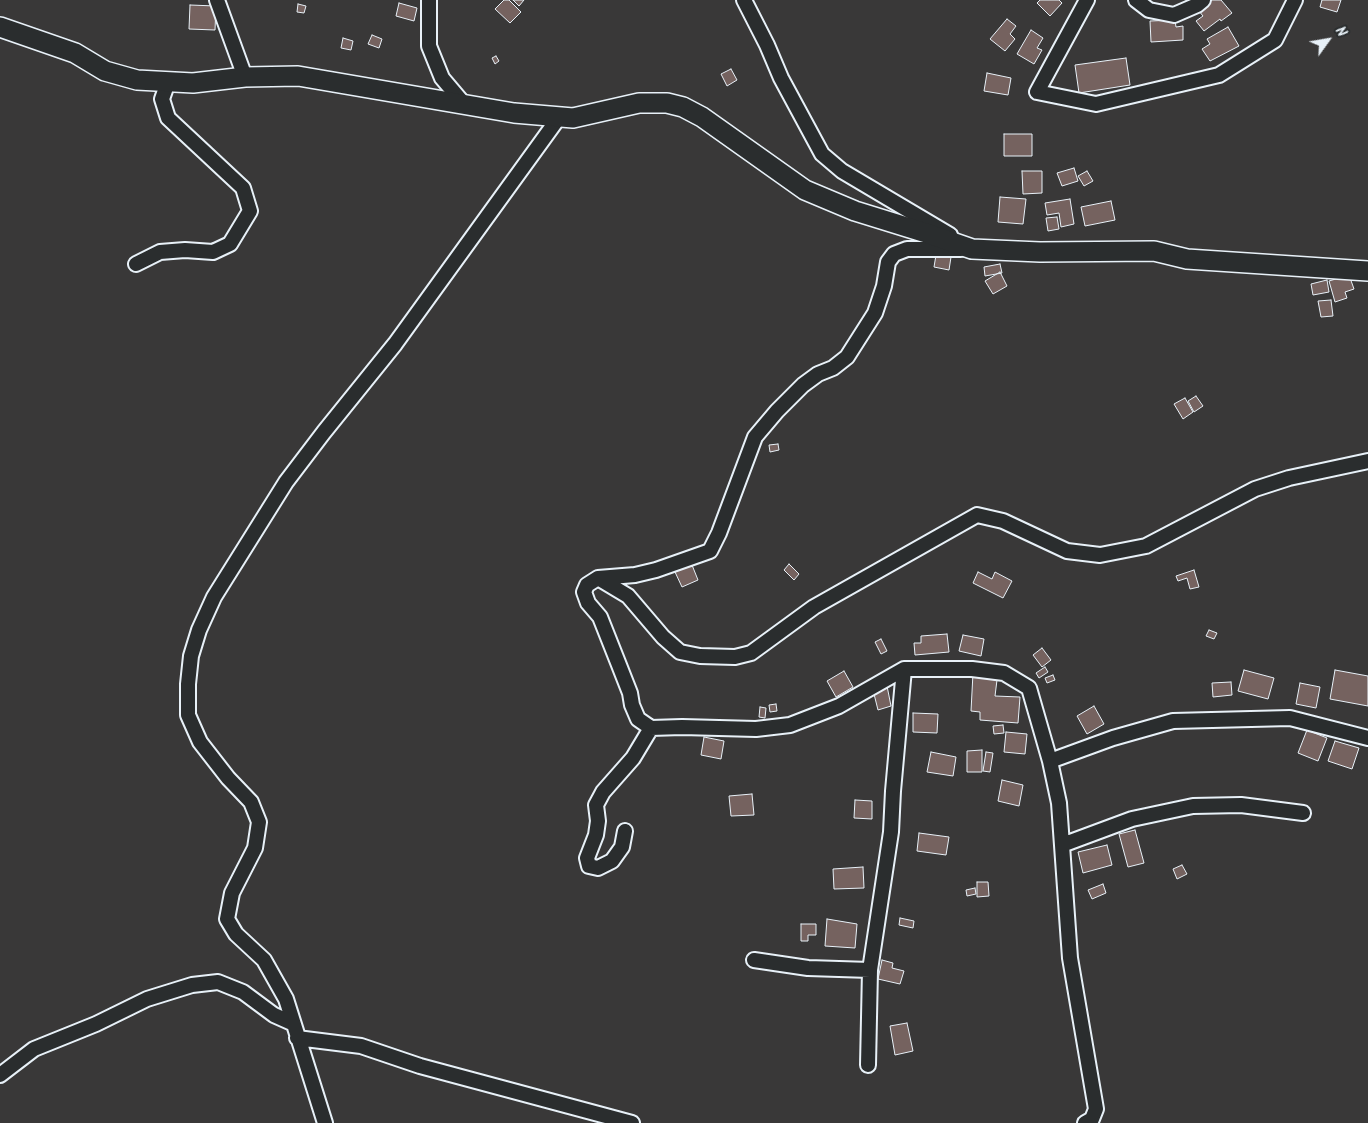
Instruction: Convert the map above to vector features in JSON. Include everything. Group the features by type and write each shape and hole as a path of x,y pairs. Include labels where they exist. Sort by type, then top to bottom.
{"street":[{"path":"218,0 245,76"},
{"path":"429,0 429,46 442,78 464,104"},
{"path":"744,0 781,78 822,154 842,171 910,210 972,249"},
{"path":"1087,0 1037,92 1096,104 1219,75 1275,40 1294,0"},
{"path":"1136,0 1149,10 1174,15 1197,5 1203,0"},
{"path":"0,27 75,52 105,71 137,80 193,83 245,76 306,77 514,113 573,118 639,103 667,103 683,107 702,117 805,190 855,212 972,249"},
{"path":"136,264 160,252 185,250 213,252 230,244 250,211 243,188 168,118 162,100 168,82"},
{"path":"324,1123 286,999 264,960 236,934 227,919 232,893 255,848 259,822 251,802 228,778 200,742 188,715 188,684 191,656 199,630 214,597 286,482 395,344 560,116"},
{"path":"1085,1123 1092,1119 1096,1109 1070,958 1059,803 1050,762 1029,688 1004,673 972,669 904,669 839,706 790,725 756,729 651,728 638,719 632,705 630,693 600,617 588,603 584,592 586,585 598,578 635,575 656,570 710,551 719,533 755,437 803,385 818,374 833,368 847,357 875,313 884,286 888,262 894,254 907,249 1040,252 1154,251 1187,259 1368,271"},
{"path":"598,578 628,596 663,636 680,652 700,656 735,657 751,653 814,607 977,515 1003,521 1067,551 1100,555 1146,546 1255,489 1289,478 1368,461"},
{"path":"868,1065 870,970 891,832 904,669"},
{"path":"1050,762 1113,738 1173,721 1290,718 1368,738"},
{"path":"625,831 622,847 612,861 598,868 589,866 588,858 596,835 598,821 596,805 603,792 633,758 651,728"},
{"path":"1062,845 1132,820 1193,806 1241,805 1303,813"},
{"path":"754,960 808,968 870,970"},
{"path":"0,1075 34,1049 96,1024 147,999 192,985 218,982 243,992 274,1015 292,1023"},
{"path":"297,1038 361,1046 420,1066 632,1123"}],"building":[{"path":"504,0 509,0 521,12 510,23 495,9"},
{"path":"513,0 524,0 519,6"},
{"path":"1040,0 1059,0 1062,3 1050,16 1037,3"},
{"path":"1212,0 1221,0 1232,13 1204,31 1196,21 1203,16 1199,11"},
{"path":"1322,0 1341,0 1337,12 1320,7"},
{"path":"399,3 417,8 414,21 396,16"},
{"path":"298,4 306,6 304,13 297,12"},
{"path":"190,5 216,6 215,30 189,29"},
{"path":"1007,19 1016,26 1010,34 1015,39 1005,51 990,39"},
{"path":"1175,20 1176,27 1183,26 1183,40 1151,42 1150,21"},
{"path":"1228,27 1239,46 1210,61 1202,49 1210,44 1207,39"},
{"path":"1031,30 1043,38 1037,48 1042,50 1034,64 1017,54"},
{"path":"372,35 382,39 379,48 368,44"},
{"path":"343,38 353,41 351,50 341,48"},
{"path":"496,56 499,61 495,64 492,58"},
{"path":"1126,58 1130,85 1079,93 1075,65"},
{"path":"731,69 737,80 727,86 721,74"},
{"path":"987,73 1011,78 1008,95 984,91"},
{"path":"1004,134 1032,134 1032,156 1004,156"},
{"path":"1074,168 1078,181 1062,186 1057,173"},
{"path":"1022,171 1042,171 1042,193 1023,194"},
{"path":"1087,171 1093,181 1084,186 1078,176"},
{"path":"1000,197 1026,199 1023,224 998,222"},
{"path":"1070,199 1074,224 1061,227 1059,213 1047,215 1045,203"},
{"path":"1111,201 1115,220 1085,226 1081,207"},
{"path":"1057,217 1059,229 1048,231 1046,218"},
{"path":"936,255 951,257 949,270 934,267"},
{"path":"1000,264 1002,273 985,276 984,267"},
{"path":"1000,272 1007,286 993,294 985,281"},
{"path":"1349,275 1354,289 1345,292 1347,298 1335,302 1329,281"},
{"path":"1327,280 1329,292 1313,295 1311,284"},
{"path":"1331,300 1333,316 1321,317 1318,301"},
{"path":"1196,396 1203,406 1194,412 1188,401"},
{"path":"1185,398 1193,412 1183,419 1174,404"},
{"path":"778,444 779,450 770,452 769,445"},
{"path":"789,564 799,574 794,580 784,570"},
{"path":"692,565 698,580 682,587 675,572"},
{"path":"1194,570 1199,587 1190,589 1187,578 1178,581 1176,576"},
{"path":"978,572 992,579 995,572 1012,581 1003,598 973,583"},
{"path":"1209,630 1217,633 1214,639 1206,636"},
{"path":"947,634 949,652 915,655 914,643 921,643 921,636"},
{"path":"963,635 984,639 981,656 959,651"},
{"path":"881,639 887,651 881,654 875,642"},
{"path":"1042,648 1051,660 1042,667 1033,655"},
{"path":"1045,667 1048,672 1039,678 1036,673"},
{"path":"1244,670 1274,678 1268,699 1238,691"},
{"path":"1335,670 1368,676 1368,706 1330,699"},
{"path":"844,671 853,687 836,697 827,681"},
{"path":"973,673 987,674 987,679 997,680 995,696 1020,697 1018,723 980,720 980,712 971,711"},
{"path":"1053,675 1055,680 1047,683 1045,678"},
{"path":"1231,682 1232,695 1213,697 1212,683"},
{"path":"1300,683 1320,687 1316,708 1296,704"},
{"path":"887,686 891,706 878,710 873,690"},
{"path":"776,704 777,711 770,712 769,705"},
{"path":"1094,706 1104,724 1087,734 1077,716"},
{"path":"760,707 766,708 765,718 759,717"},
{"path":"913,713 938,714 937,733 913,732"},
{"path":"1003,725 1004,733 994,734 993,726"},
{"path":"1307,730 1327,738 1318,761 1298,753"},
{"path":"1006,732 1027,734 1025,754 1004,752"},
{"path":"704,737 724,741 721,759 701,755"},
{"path":"1335,741 1359,748 1352,769 1328,761"},
{"path":"982,750 982,772 967,772 967,751"},
{"path":"931,752 956,757 953,776 927,772"},
{"path":"986,752 993,753 990,772 983,771"},
{"path":"1002,780 1023,785 1019,806 998,801"},
{"path":"752,794 754,815 731,816 729,796"},
{"path":"855,800 872,801 872,819 854,818"},
{"path":"1135,830 1144,863 1128,867 1119,834"},
{"path":"919,833 949,837 946,855 917,851"},
{"path":"1107,845 1112,865 1083,873 1078,852"},
{"path":"1182,865 1187,874 1177,879 1173,869"},
{"path":"863,867 864,888 834,889 833,869"},
{"path":"977,882 988,882 989,896 977,897"},
{"path":"1103,884 1106,893 1092,899 1088,890"},
{"path":"975,888 976,894 967,896 966,890"},
{"path":"900,918 914,921 913,928 899,925"},
{"path":"827,919 857,924 855,948 825,946"},
{"path":"801,924 816,924 816,935 808,935 808,941 801,941"},
{"path":"882,960 893,963 892,968 904,971 900,984 878,979"},
{"path":"907,1023 913,1051 895,1055 890,1026"}]}
